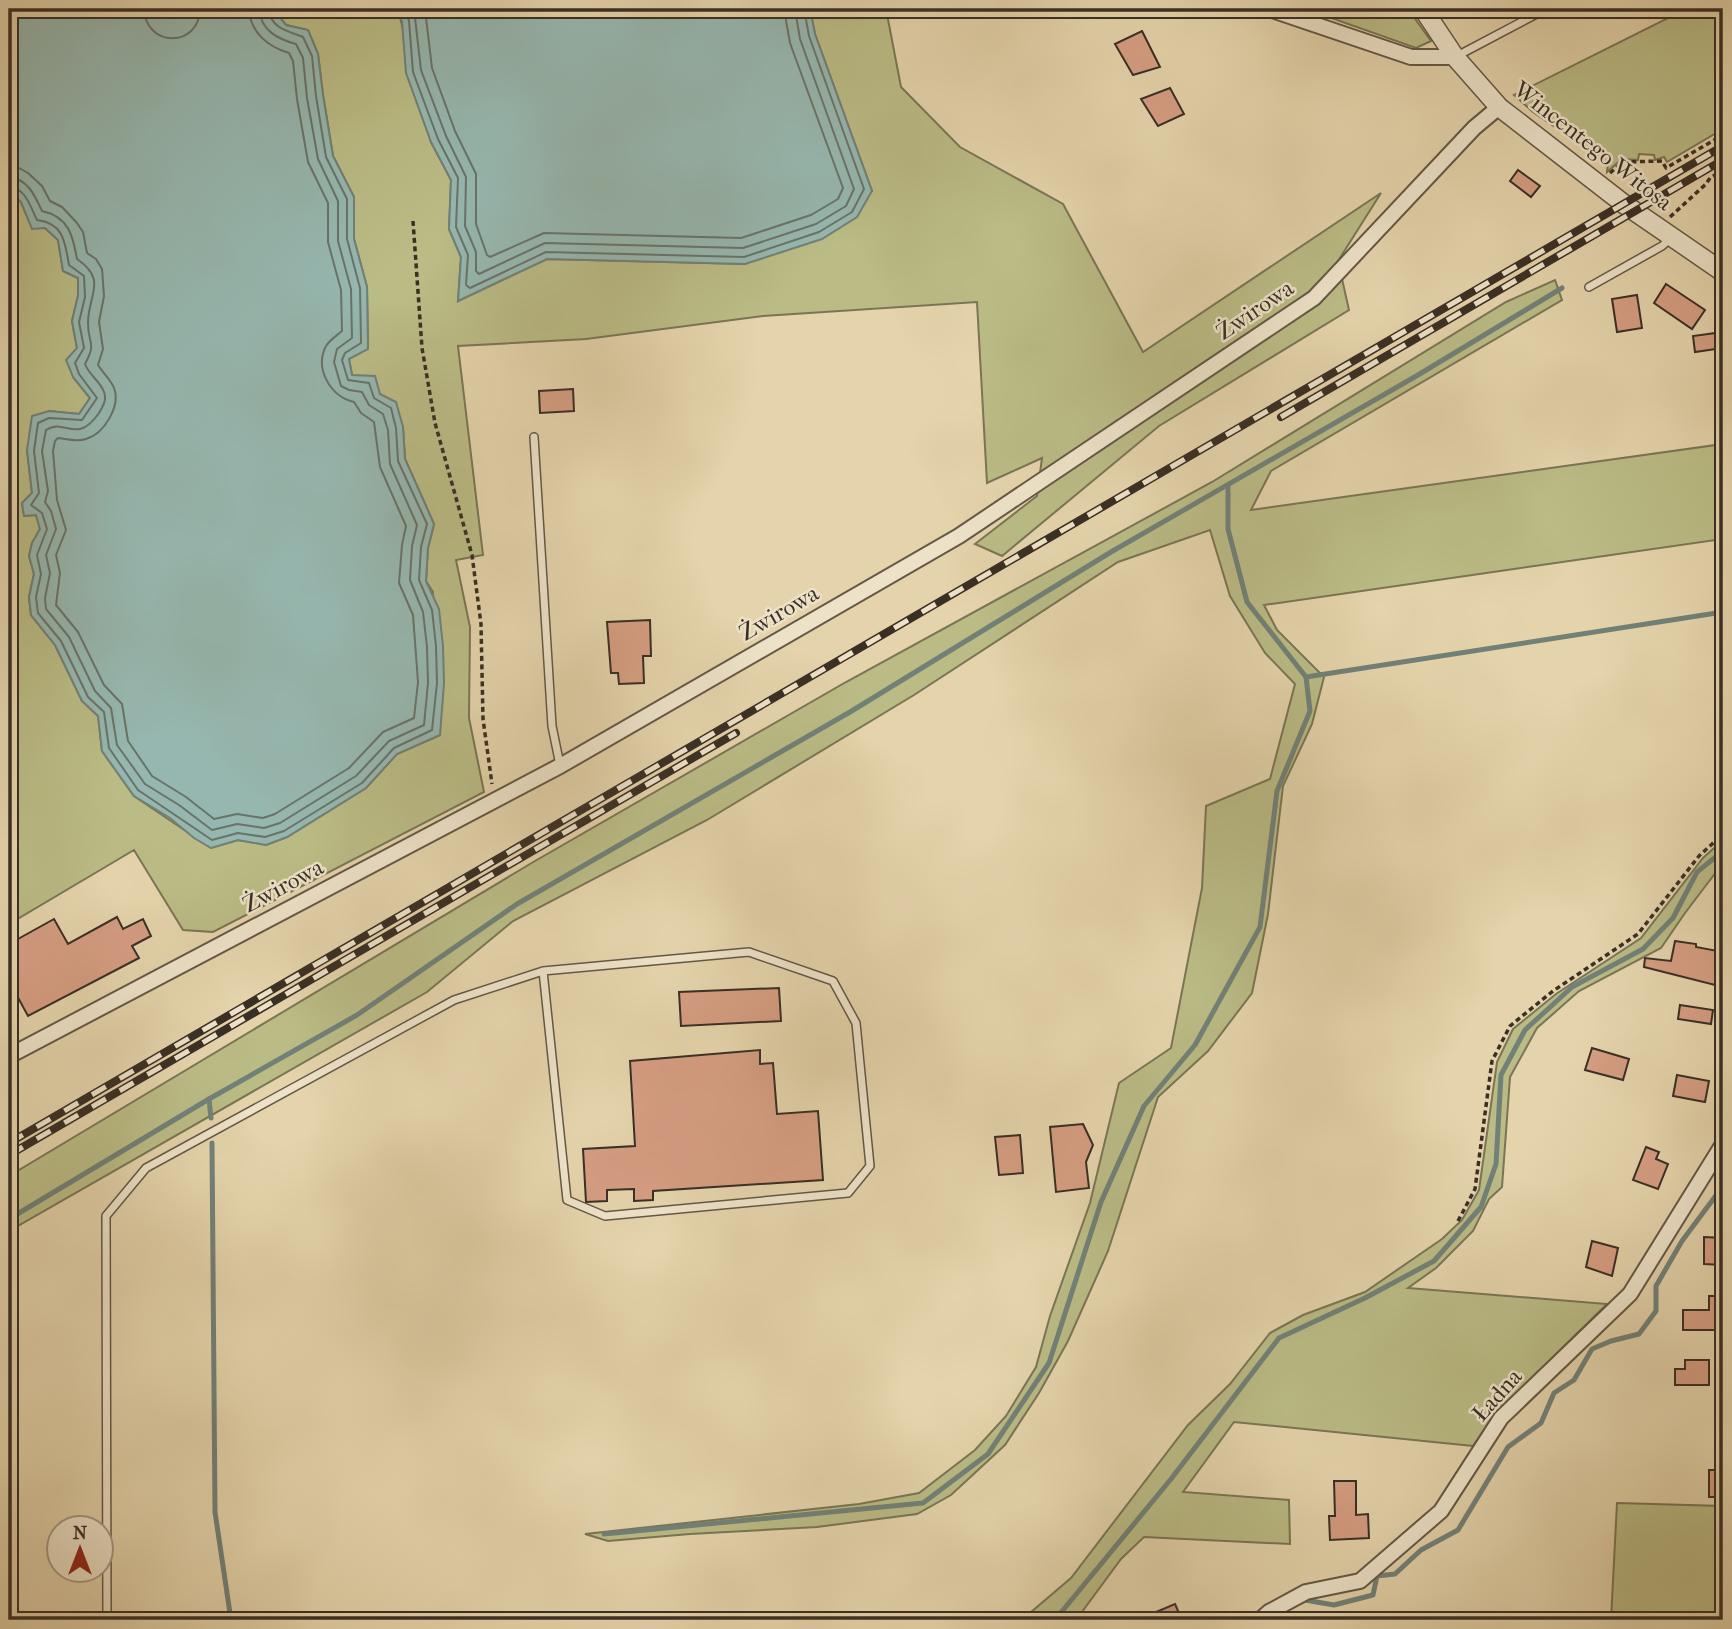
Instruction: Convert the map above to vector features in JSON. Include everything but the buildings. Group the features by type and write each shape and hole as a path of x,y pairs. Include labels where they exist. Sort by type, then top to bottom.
{"street":[{"path":"1269,9 1411,57 1455,57"},
{"name":"Wincentego Witosa","path":"1423,9 1455,57 1499,107 1624,204 1670,229 1723,272"},
{"name":"Żwirowa","path":"9,1056 560,766 960,536 1314,298 1474,128 1499,107"},
{"name":"Ładna","path":"1260,1620 1269,1612 1306,1592 1360,1581 1441,1511 1500,1418 1630,1294 1723,1144"}],"lane":[{"path":"1455,57 1546,9"},
{"path":"1589,286 1662,246 1670,229"},
{"path":"534,437 552,726 560,766"},
{"path":"107,1620 106,1216 146,1168 454,1000 543,971 749,952 833,981 856,1023 870,1166 848,1193 605,1216 567,1200 543,971"}],"path":[{"path":"1606,176 1623,162 1662,161 1666,168 1723,135"},
{"path":"1670,229 1674,212 1710,178 1723,170"},
{"path":"413,221 422,348 435,423 474,569 481,624 483,719 495,800"},
{"path":"1458,1221 1475,1189 1492,1061 1510,1026 1553,991 1638,934 1699,856 1723,834"}],"green space":[{"path":"273,9 398,9 431,142 451,180 449,229 461,257 458,301 547,259 745,264 872,191 815,34 810,9 886,9 901,87 960,147 1063,204 1143,352 1381,193 1338,261 1349,310 1159,426 1002,556 975,544 1037,496 1042,458 987,483 977,302 763,316 586,339 458,346 483,555 456,560 470,627 469,718 484,792 213,932 183,930 134,850 9,924 9,191 21,202 32,228 45,228 58,240 63,271 78,278 78,296 72,321 77,348 73,377 90,398 79,414 49,411 27,450 32,493 22,503 24,516 36,515 40,529 32,543 29,556 34,574 29,597 31,615 55,645 82,701 98,716 102,751 134,796 211,848 238,840 266,845 287,837 366,788 397,754 440,735 433,592 426,581 428,548 434,524 405,459 403,427 380,394 352,375 349,359 368,348 367,287 354,239 354,197 333,156 318,54 308,30 286,25"},
{"path":"1306,9 1408,9 1431,41 1416,48"},
{"path":"1686,9 1723,9 1723,129 1667,162 1664,157 1655,160 1654,155 1639,154 1638,160 1622,159 1607,172 1608,163 1533,112 1514,95"},
{"path":"1555,280 1562,300 1271,471 1251,510 1723,444 1723,539 1264,605 1277,630 1324,677 1312,724 1283,786 1268,914 1252,993 1208,1051 1158,1097 1108,1251 1068,1341 1039,1393 1005,1445 951,1495 917,1514 817,1527 608,1541 585,1534 859,1504 919,1493 975,1450 1006,1416 1036,1367 1050,1316 1090,1203 1119,1083 1171,1048 1202,888 1206,806 1270,779 1295,684 1265,653 1230,596 1210,530 1118,562 914,695 707,820 513,921 427,992 9,1231 9,1176 535,861 846,682 1212,482 1506,302"},
{"path":"1723,840 1723,863 1661,948 1579,991 1537,1028 1510,1077 1502,1187 1489,1199 1473,1231 1436,1268 1408,1288 1607,1304 1496,1413 1473,1446 1234,1422 1183,1492 1289,1500 1290,1544 1144,1537 1121,1559 1076,1620 996,1620 1031,1612 1071,1578 1188,1425 1230,1384 1270,1333 1303,1315 1365,1292 1442,1239 1462,1220 1479,1190 1497,1062 1513,1029 1556,994 1641,938 1703,858"},
{"path":"1617,1503 1723,1506 1723,1620 1611,1620"}],"water":[{"path":"9,9 166,9 172,12 194,9 273,9 286,25 308,30 318,54 333,156 354,197 354,239 367,287 368,349 349,359 352,375 375,376 380,394 396,402 403,427 405,459 434,524 428,548 426,581 439,609 444,683 440,735 397,754 366,788 287,837 266,845 238,840 211,848 134,796 102,751 98,716 82,701 55,645 31,615 29,597 34,574 29,556 32,543 40,529 36,515 24,516 22,503 32,493 27,450 32,416 49,411 79,414 90,398 73,377 66,360 77,348 72,321 78,296 78,278 63,271 58,240 45,228 32,229 21,202 9,191"},
{"path":"398,9 810,9 815,34 872,191 857,217 822,239 745,264 547,259 458,301 461,257 449,229 451,180 431,142 406,73 402,22"}],"waterway":[{"path":"9,1219 209,1099 357,1015 517,904 850,712 1111,552 1418,375 1562,288"},
{"path":"604,1534 923,1503 988,1454 1049,1363 1101,1202 1144,1106 1195,1045 1260,927 1277,791 1310,711 1306,677 1247,602 1228,529 1228,485"},
{"path":"1306,677 1723,612"},
{"path":"1047,1620 1059,1615 1171,1479 1279,1338 1365,1298 1434,1261 1481,1207 1496,1164 1501,1075 1525,1030 1572,987 1643,949 1673,918 1697,872 1723,851"},
{"path":"209,1099 211,1118"},
{"path":"212,1143 215,1512 231,1620"},
{"path":"1301,1602 1305,1600 1334,1605 1373,1595 1377,1576 1395,1574 1421,1550 1458,1530 1508,1447 1541,1423 1554,1393 1574,1380 1592,1349 1639,1334 1656,1311 1656,1286 1682,1241 1723,1186"}],"railway":[{"path":"9,1143 1723,146"},
{"path":"1281,417 1723,160"},
{"path":"9,1155 736,733"}]}
